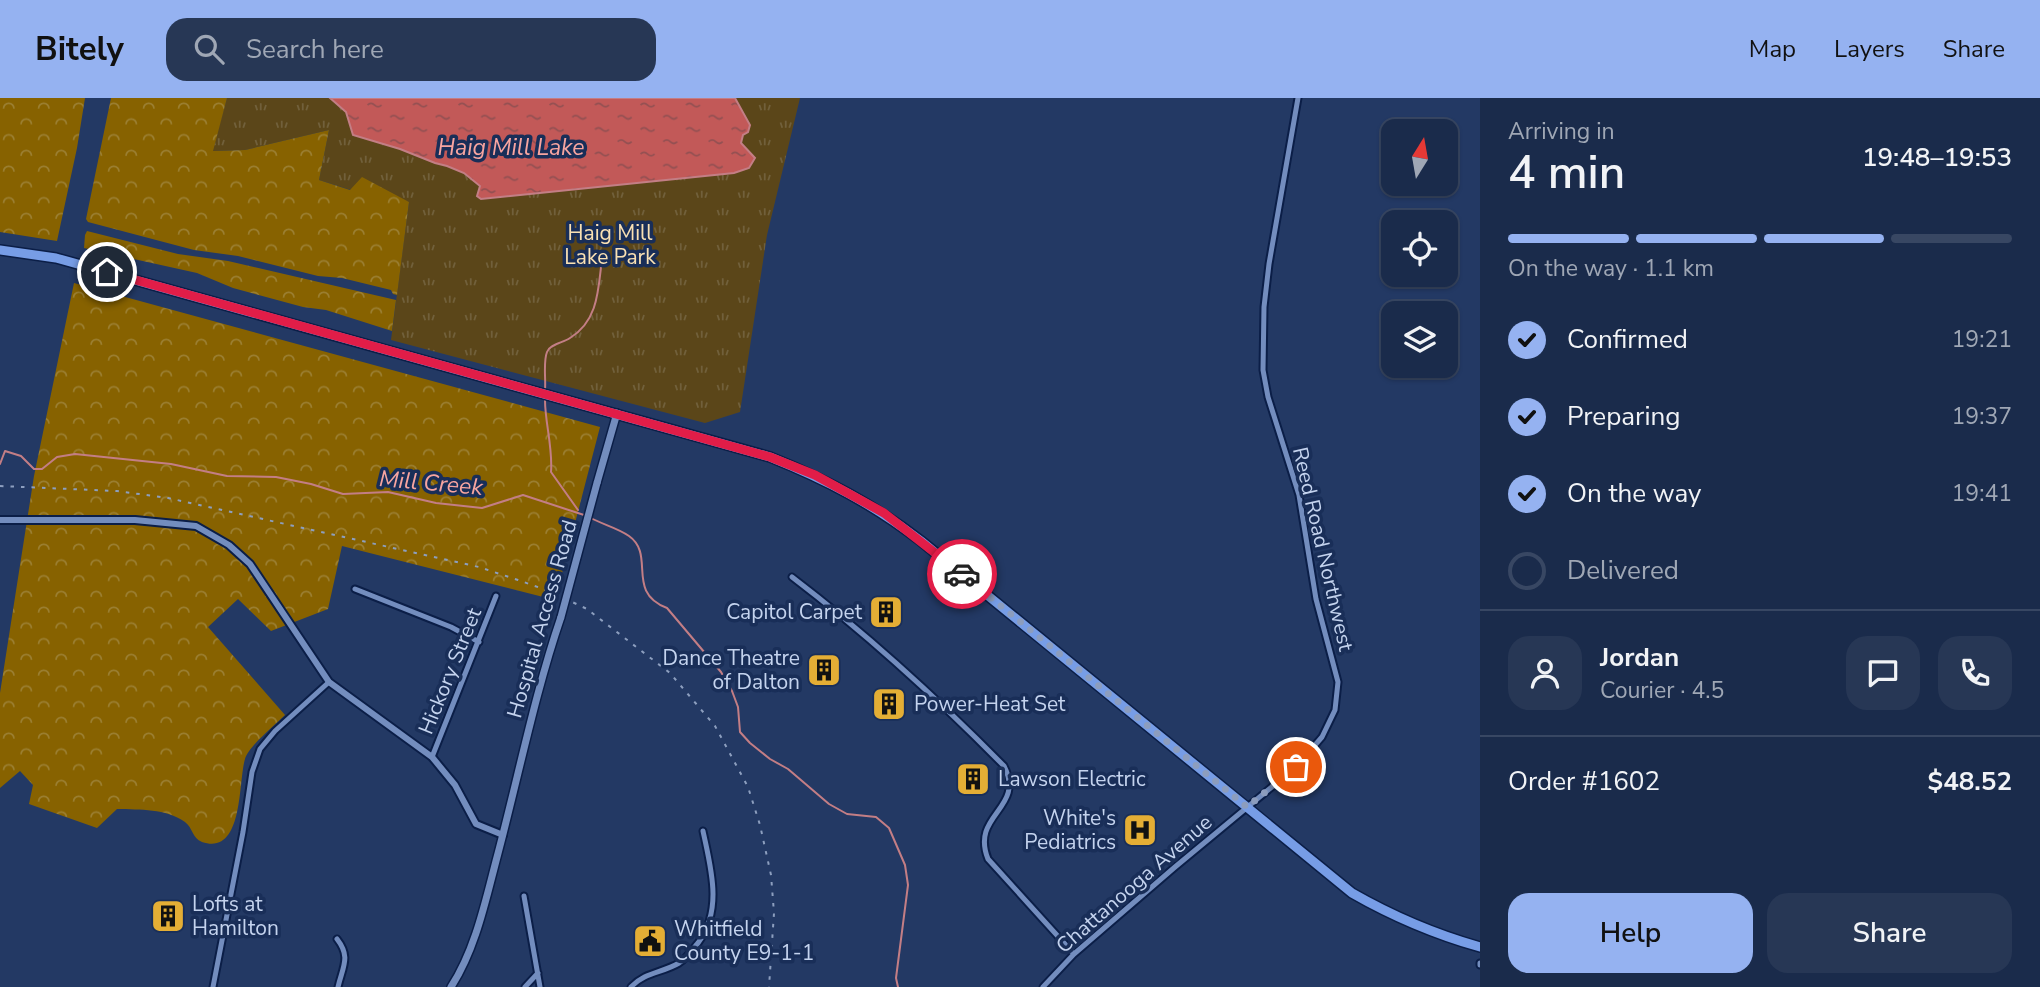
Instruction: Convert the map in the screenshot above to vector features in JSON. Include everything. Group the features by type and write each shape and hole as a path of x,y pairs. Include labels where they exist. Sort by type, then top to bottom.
{"highway":[{"path":"0,250 56,258 617,413 770,457 815,475 884,513 921,541 1352,893 1406,922 1480,947"}],"main road":[{"name":"Hospital Access Road","path":"451,987 472,946 617,413"}],"street":[{"name":"Reed Road Northwest","path":"1247,807 1296,767 1322,737 1335,710 1338,682 1316,598 1299,495 1268,397 1264,370 1264,317 1269,264 1298,98"},
{"path":"0,520 135,520 196,526 229,545 250,564 329,682 432,757 455,785 476,824 503,835"},
{"path":"792,577 905,668 1004,766 1010,780 1008,797 985,829 985,853 1074,954"},
{"path":"355,589 451,627 479,642"},
{"name":"Hickory Street","path":"432,757 496,596"},
{"path":"213,987 252,772 260,749 275,731 329,682"},
{"name":"Chattanooga Avenue","path":"1044,987 1074,954 1247,807"},
{"path":"631,987 647,974 685,960 704,935 714,901 703,831"},
{"path":"524,896 540,987"},
{"path":"337,939 345,949 346,956 338,987"},
{"path":"525,987 537,973"}],"green space":[{"path":"0,98 85,98 57,241 0,232"},
{"path":"111,98 227,98 213,151 245,150 329,130 319,180 350,190 362,177 409,202 397,295 391,290 342,278 318,276 238,256 194,250 88,222 86,219"},
{"name":"Haig Mill Lake Park","path":"227,98 800,98 767,235 740,412 705,423 391,340 409,202 351,190 319,180 329,130 245,150 212,151"},
{"path":"87,231 178,254 228,261 396,300 392,331 326,310 303,307 233,288 197,273 84,248"},
{"path":"74,283 600,427 555,600 342,546 328,609 271,631 238,599 208,627 285,715 247,754 237,814 225,838 216,843 202,842 185,822 161,812 117,809 97,828 29,804 33,785 20,771 0,788 0,693 34,476"}],"water":[{"name":"Haig Mill Lake","path":"330,98 735,98 750,125 741,143 755,158 749,168 734,173 481,199 477,196 480,186 464,173 353,135 346,112"}],"waterway":[{"path":"545,390 547,352 554,345 579,332 585,324 597,298 601,267"},
{"path":"545,400 551,472 578,510"},
{"name":"Mill Creek","path":"0,464 5,451 21,456 34,469 42,469 57,457 75,454 171,464 227,476 276,477 343,494 388,492 436,503 482,508 523,495 584,515"},
{"name":"Mill Creek","path":"589,517 625,533 637,544 647,593 654,601 667,608 721,672 738,707 740,732 750,743 788,769 829,804 847,814 876,817 889,828 905,865 908,885 896,978 898,987"}],"railway":[{"path":"0,486 117,491 168,498 479,567 549,591 587,609 670,673 715,726 748,787 771,875 774,913 769,987"}],"way so far":[{"path":"962,574 1247,807 1296,767"}],"place":[{"name":"Capitol Carpet","path":"886,612"},
{"name":"Dance Theatre of Dalton","path":"824,670"},
{"name":"Power-Heat Set","path":"889,704"},
{"name":"Lawson Electric","path":"973,779"},
{"name":"White's Pediatrics","path":"1140,830"},
{"name":"Lofts at Hamilton","path":"168,916"},
{"name":"Whitfield County E9-1-1","path":"650,941"}],"route":[{"path":"107,272 770,457 815,475 884,513 962,574"}]}
